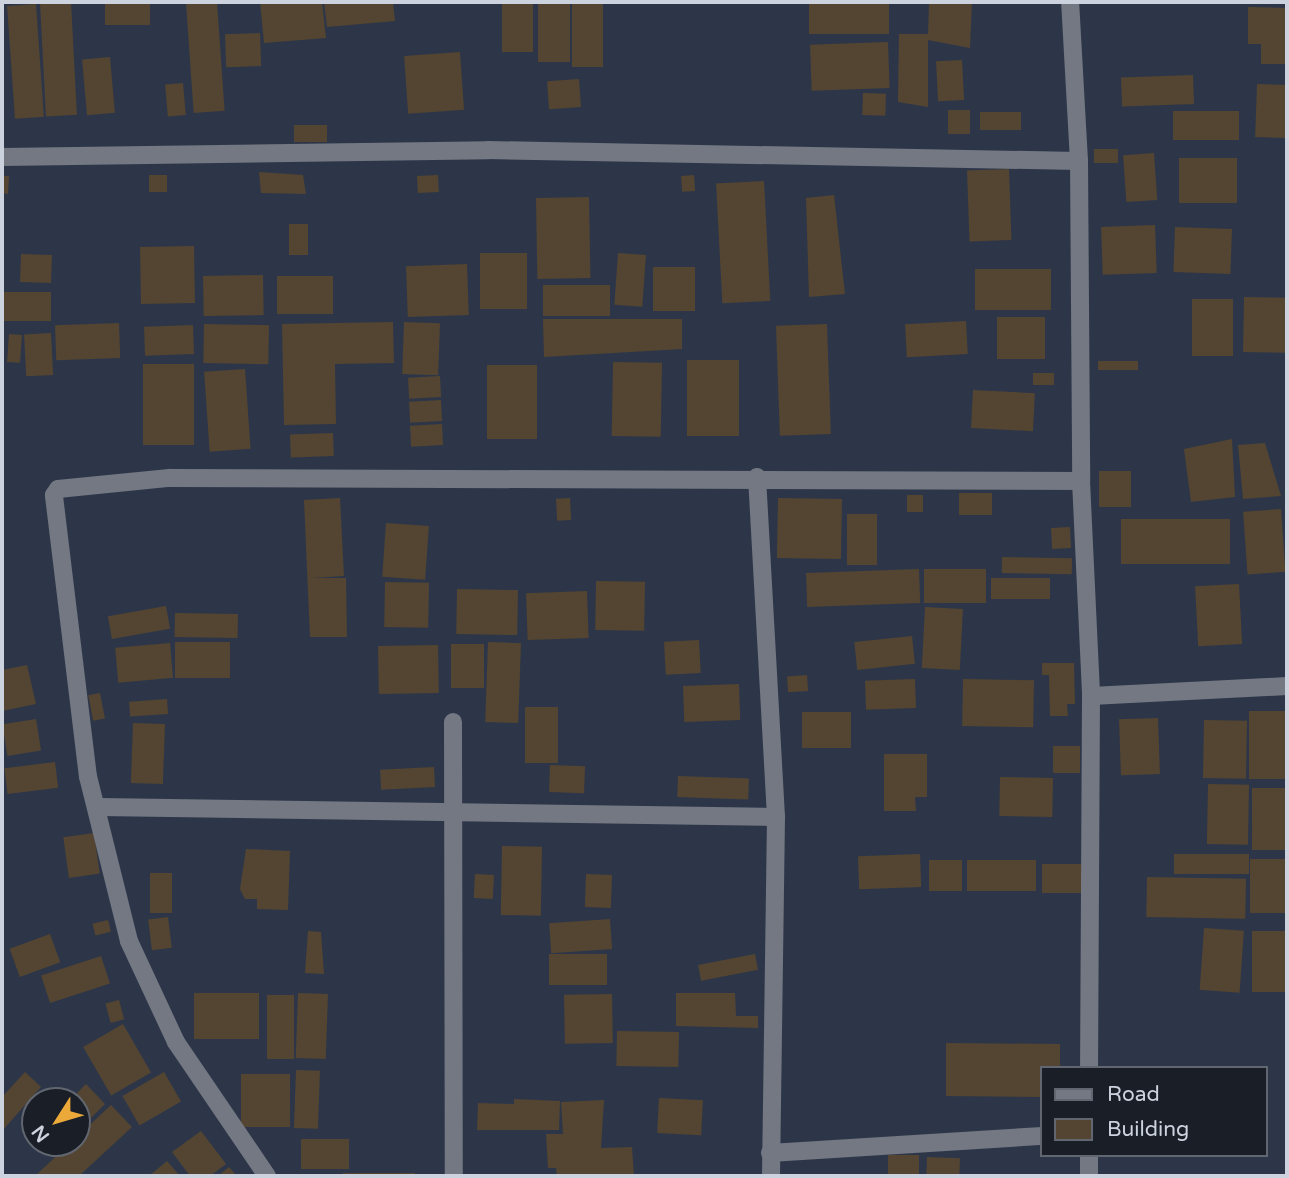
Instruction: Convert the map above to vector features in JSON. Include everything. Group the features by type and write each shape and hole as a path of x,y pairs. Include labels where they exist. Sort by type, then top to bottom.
{"street":[{"path":"1070,2 1079,161 1081,481 1091,696 1089,1066"},
{"path":"2,157 488,150 1079,161"},
{"path":"267,1176 228,1126 149,990 129,941 100,807 88,777 54,495 58,489 169,478 465,483 757,477 1081,481"},
{"path":"757,477 776,817 776,1109 770,1153 771,1176"},
{"path":"1091,696 1287,686"},
{"path":"453,722 457,810 449,1010 454,1176"},
{"path":"100,807 457,810 776,817"},
{"path":"770,1153 1040,1136"},
{"path":"1089,1157 1089,1176"}],"building":[{"path":"71,2 77,115 46,116 40,4"},
{"path":"105,2 150,2 150,25 105,25"},
{"path":"217,2 225,111 194,113 186,4"},
{"path":"260,2 322,2 326,38 264,43"},
{"path":"324,2 393,2 395,21 327,27"},
{"path":"502,2 533,2 533,52 502,52"},
{"path":"538,2 570,2 570,62 538,62"},
{"path":"572,2 603,2 603,67 572,67"},
{"path":"809,2 889,2 889,34 809,34"},
{"path":"929,2 972,2 970,48 928,40 928,107 898,102 899,34 928,34"},
{"path":"36,4 44,117 15,119 7,6"},
{"path":"1248,7 1287,8 1287,64 1261,64 1261,44 1248,44"},
{"path":"260,33 261,66 226,67 225,34"},
{"path":"888,42 890,88 812,91 810,45"},
{"path":"460,52 464,110 408,114 404,56"},
{"path":"110,57 115,113 87,115 82,59"},
{"path":"962,60 964,100 938,101 936,61"},
{"path":"1193,75 1194,104 1122,106 1121,78"},
{"path":"579,79 581,107 549,109 547,81"},
{"path":"183,83 186,115 168,116 165,85"},
{"path":"1257,84 1287,85 1285,138 1255,137"},
{"path":"863,93 886,94 885,116 862,115"},
{"path":"948,110 970,110 970,134 948,134"},
{"path":"1173,111 1239,111 1239,140 1173,140"},
{"path":"980,112 1021,112 1021,130 980,130"},
{"path":"294,125 327,125 327,142 294,142"},
{"path":"1094,149 1118,149 1118,163 1094,163"},
{"path":"1154,153 1157,200 1126,202 1123,155"},
{"path":"1179,158 1237,158 1237,203 1179,203"},
{"path":"1009,169 1011,240 970,241 967,170"},
{"path":"259,172 303,175 306,194 261,193"},
{"path":"149,175 167,175 167,192 149,192"},
{"path":"438,175 439,192 418,193 417,176"},
{"path":"694,175 695,191 682,192 681,176"},
{"path":"2,176 9,176 8,194 2,193"},
{"path":"764,181 770,301 722,303 716,184"},
{"path":"834,195 845,294 809,297 806,198"},
{"path":"589,197 590,278 537,279 536,198"},
{"path":"289,224 308,224 308,255 289,255"},
{"path":"1155,225 1157,273 1103,275 1101,227"},
{"path":"1175,227 1232,229 1230,274 1173,272"},
{"path":"194,246 195,303 141,304 140,247"},
{"path":"480,253 527,253 527,309 480,309"},
{"path":"618,253 646,255 642,307 614,305"},
{"path":"21,254 52,255 51,283 20,282"},
{"path":"467,264 469,315 408,317 406,266"},
{"path":"653,267 695,267 695,311 653,311"},
{"path":"975,269 1051,269 1051,310 975,310"},
{"path":"263,275 264,315 204,316 203,276"},
{"path":"277,276 333,276 333,314 277,314"},
{"path":"543,285 610,285 610,316 543,316"},
{"path":"2,292 51,292 51,321 2,321"},
{"path":"1244,297 1287,298 1286,353 1243,352"},
{"path":"1192,299 1233,299 1233,356 1192,356"},
{"path":"997,317 1045,317 1045,359 997,359"},
{"path":"543,319 682,319 682,349 544,357"},
{"path":"966,321 968,354 907,357 905,324"},
{"path":"393,322 394,363 335,364 336,424 284,425 282,324"},
{"path":"404,322 440,323 438,375 402,374"},
{"path":"119,323 120,358 56,360 55,325"},
{"path":"204,324 269,325 268,364 203,363"},
{"path":"827,324 831,434 780,436 776,326"},
{"path":"193,325 194,354 145,356 144,327"},
{"path":"51,333 53,375 26,376 24,334"},
{"path":"9,334 22,335 20,363 7,362"},
{"path":"687,360 739,360 739,436 687,436"},
{"path":"1098,361 1138,361 1138,370 1098,370"},
{"path":"613,362 662,363 661,437 612,436"},
{"path":"143,364 194,364 194,445 143,445"},
{"path":"487,365 537,365 537,439 487,439"},
{"path":"245,369 251,449 210,452 204,372"},
{"path":"1033,373 1054,373 1054,385 1033,385"},
{"path":"440,376 441,397 409,399 408,378"},
{"path":"973,390 1035,393 1033,431 971,428"},
{"path":"441,400 442,421 410,423 409,402"},
{"path":"442,424 443,445 411,447 410,426"},
{"path":"333,433 334,456 291,457 290,435"},
{"path":"1232,439 1235,497 1191,502 1184,449"},
{"path":"1265,443 1281,496 1243,499 1238,445"},
{"path":"1099,471 1131,471 1131,507 1099,507"},
{"path":"959,493 992,493 992,515 959,515"},
{"path":"907,495 923,495 923,512 907,512"},
{"path":"340,498 344,576 312,578 346,578 347,637 310,637 304,500"},
{"path":"570,498 571,520 557,521 556,499"},
{"path":"778,498 842,499 841,559 777,558"},
{"path":"1281,509 1285,572 1247,574 1243,512"},
{"path":"847,514 877,514 877,565 847,565"},
{"path":"1121,519 1230,519 1230,564 1121,564"},
{"path":"386,523 429,526 425,580 382,577"},
{"path":"1070,527 1071,548 1052,549 1051,528"},
{"path":"1002,557 1072,558 1072,574 1002,573"},
{"path":"919,569 920,603 807,607 806,573"},
{"path":"924,569 986,569 986,603 924,603"},
{"path":"991,578 1050,578 1050,599 991,599"},
{"path":"596,581 645,582 644,631 595,630"},
{"path":"385,582 429,583 428,628 384,627"},
{"path":"1239,584 1242,644 1198,646 1195,586"},
{"path":"457,589 518,590 517,635 456,634"},
{"path":"587,591 589,638 528,640 526,593"},
{"path":"166,606 170,629 112,639 108,616"},
{"path":"925,607 963,609 960,670 922,668"},
{"path":"175,613 238,614 238,638 175,637"},
{"path":"912,636 915,664 857,670 854,642"},
{"path":"699,640 701,673 666,675 664,642"},
{"path":"175,642 230,642 230,678 175,678"},
{"path":"488,642 521,643 518,723 485,722"},
{"path":"170,643 173,678 118,683 115,648"},
{"path":"451,644 484,644 484,688 451,688"},
{"path":"438,645 439,693 379,694 378,646"},
{"path":"1042,663 1074,663 1075,704 1067,704 1068,716 1050,716 1049,675 1042,675"},
{"path":"27,665 36,704 2,711 2,670"},
{"path":"807,675 808,691 788,692 787,676"},
{"path":"915,679 916,708 866,710 865,681"},
{"path":"963,679 1034,680 1033,727 962,726"},
{"path":"739,684 740,720 684,722 683,686"},
{"path":"100,693 105,719 93,721 88,695"},
{"path":"167,699 168,714 130,717 129,702"},
{"path":"525,707 558,707 558,763 525,763"},
{"path":"1249,711 1287,711 1287,779 1249,779"},
{"path":"802,712 851,712 851,748 802,748"},
{"path":"1158,718 1160,774 1121,775 1119,719"},
{"path":"36,719 41,751 7,756 2,724"},
{"path":"1204,720 1247,721 1246,779 1203,778"},
{"path":"133,723 165,724 163,784 131,783"},
{"path":"1053,746 1080,746 1080,773 1053,773"},
{"path":"884,754 927,754 927,797 915,797 916,811 884,811"},
{"path":"55,762 58,788 8,794 4,768"},
{"path":"550,765 585,766 584,793 549,792"},
{"path":"434,767 435,787 381,790 380,770"},
{"path":"678,776 749,778 748,799 677,797"},
{"path":"1000,777 1053,778 1052,817 999,816"},
{"path":"1208,784 1249,785 1248,845 1207,844"},
{"path":"1252,788 1287,788 1287,850 1252,850"},
{"path":"94,833 100,874 69,878 63,837"},
{"path":"502,846 542,847 541,916 501,915"},
{"path":"246,849 290,851 288,910 257,909 257,899 245,899 240,889"},
{"path":"920,854 921,887 859,889 858,856"},
{"path":"1174,854 1249,854 1249,874 1174,874"},
{"path":"1250,859 1287,859 1287,913 1250,913"},
{"path":"929,860 962,860 962,891 929,891"},
{"path":"967,860 1036,860 1036,891 967,891"},
{"path":"1042,864 1082,864 1082,893 1042,893"},
{"path":"150,873 172,873 172,913 150,913"},
{"path":"475,874 494,875 493,899 474,898"},
{"path":"586,874 612,875 611,908 585,907"},
{"path":"1147,877 1246,879 1245,919 1146,917"},
{"path":"168,917 172,948 152,950 148,919"},
{"path":"610,919 612,949 551,953 549,923"},
{"path":"108,920 111,932 95,936 92,924"},
{"path":"1204,928 1244,931 1240,993 1200,990"},
{"path":"308,931 321,932 324,974 305,973"},
{"path":"1252,931 1287,931 1287,992 1252,992"},
{"path":"50,934 60,962 20,977 10,949"},
{"path":"549,954 607,954 607,985 549,985"},
{"path":"755,954 758,970 701,981 698,965"},
{"path":"101,956 110,984 50,1003 41,975"},
{"path":"194,993 259,993 259,1039 194,1039"},
{"path":"298,993 328,994 326,1059 296,1058"},
{"path":"676,993 735,993 736,1016 758,1016 758,1028 676,1026"},
{"path":"612,994 613,1043 565,1044 564,995"},
{"path":"267,995 294,995 294,1059 267,1059"},
{"path":"119,1000 124,1019 111,1023 105,1004"},
{"path":"123,1024 151,1072 111,1095 83,1047"},
{"path":"617,1031 679,1032 678,1067 616,1066"},
{"path":"946,1043 1060,1044 1060,1066 1040,1066 1040,1097 946,1096"},
{"path":"296,1070 320,1071 318,1129 294,1128"},
{"path":"25,1072 41,1087 21,1087 21,1110 2,1131 2,1097"},
{"path":"164,1072 181,1101 139,1125 122,1096"},
{"path":"241,1074 290,1074 290,1127 241,1127"},
{"path":"91,1089 105,1104 91,1118"},
{"path":"659,1098 703,1100 701,1135 657,1133"},
{"path":"514,1099 560,1101 559,1130 477,1130 478,1103 514,1104"},
{"path":"604,1100 601,1148 632,1147 634,1176 557,1176 556,1168 548,1168 546,1134 563,1134 561,1102"},
{"path":"111,1105 132,1127 79,1176 35,1176 55,1157 91,1157 91,1124"},
{"path":"201,1131 226,1164 210,1176 190,1176 172,1152"},
{"path":"301,1139 349,1139 349,1169 301,1169"},
{"path":"888,1155 919,1155 919,1176 888,1176"},
{"path":"927,1157 960,1158 959,1176 926,1176"},
{"path":"167,1161 180,1176 149,1176"},
{"path":"229,1167 237,1176 218,1176"},
{"path":"343,1173 415,1173 415,1176 343,1176"}]}
